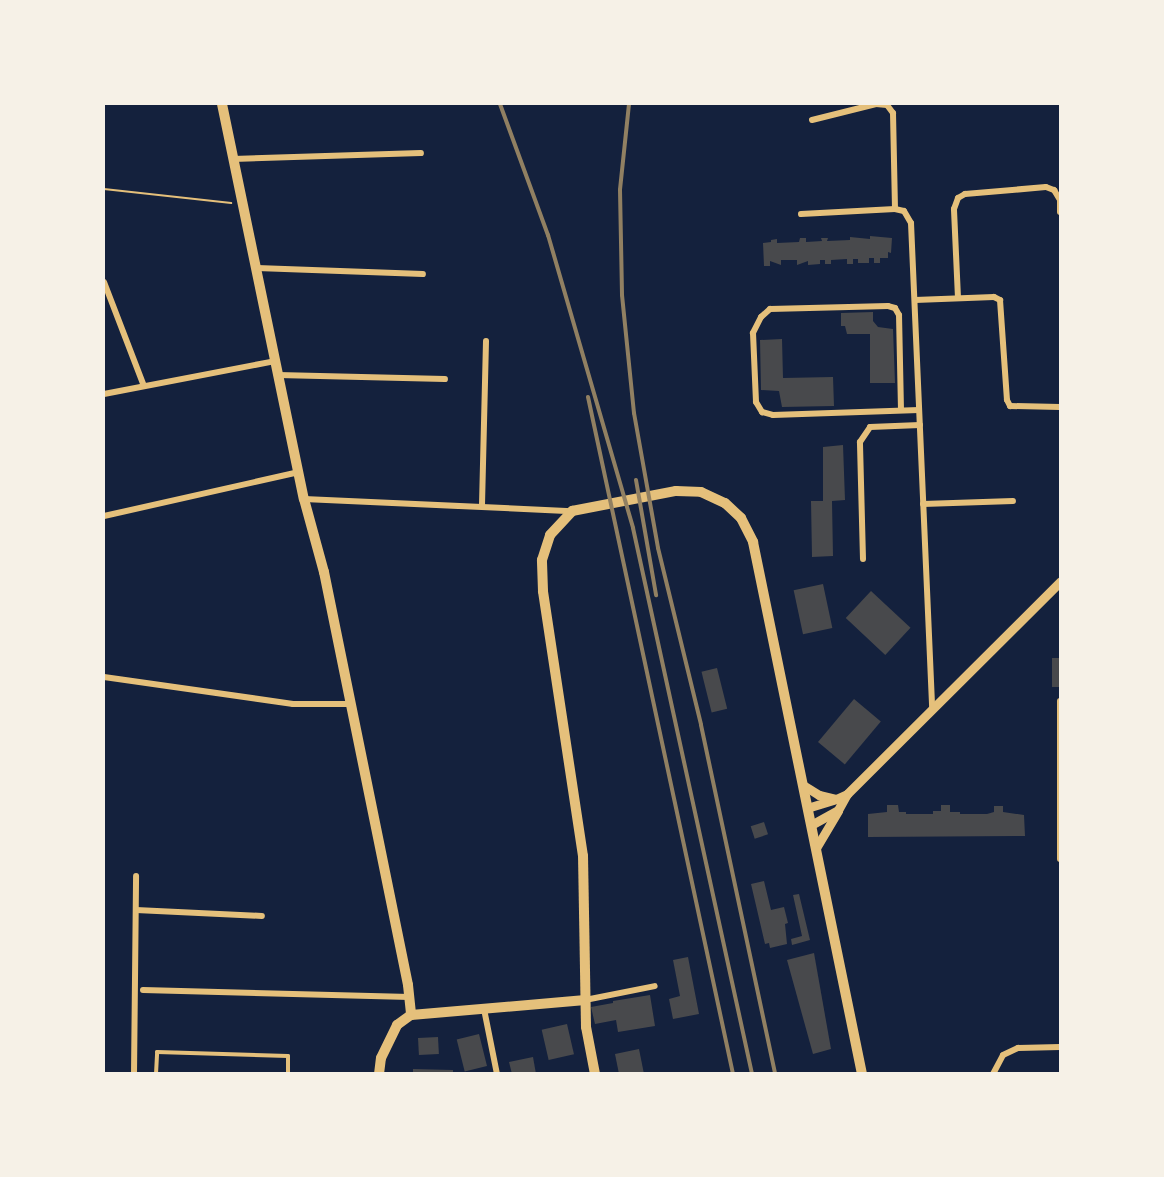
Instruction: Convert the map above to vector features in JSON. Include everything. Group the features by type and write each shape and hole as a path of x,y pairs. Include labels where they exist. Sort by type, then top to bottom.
{"main road":[{"path":"222,104 304,499 324,572 410,997 411,1015"},
{"path":"595,1074 586,1027 584,856 543,591 542,560 550,535 572,511 676,490 701,492 725,503 741,518 753,542 862,1074"},
{"path":"379,1074 381,1058 397,1025 411,1015 585,1000"}],"street":[{"path":"812,120 876,104 887,105 892,113 895,209"},
{"path":"233,159 421,153"},
{"path":"958,298 954,209 957,198 965,194 1046,187 1054,190 1060,200 1060,212"},
{"path":"801,214 895,209 904,211 911,223 932,708"},
{"path":"257,268 423,274"},
{"path":"104,282 144,386"},
{"path":"915,300 994,297 1000,300 1007,400 1010,406 1060,407"},
{"path":"901,410 899,315 895,308 888,306 770,309 761,317 753,333 756,402 762,412 773,415 919,410"},
{"path":"482,505 486,341"},
{"path":"104,394 275,361"},
{"path":"278,375 445,379"},
{"path":"863,559 860,442 870,427 920,425"},
{"path":"104,516 299,472"},
{"path":"304,499 482,505 572,511"},
{"path":"923,504 1013,501"},
{"path":"816,848 847,794 1060,582"},
{"path":"104,677 293,704 350,704"},
{"path":"1060,701 1060,859"},
{"path":"803,785 819,795 836,799"},
{"path":"807,808 847,794"},
{"path":"811,825 838,810"},
{"path":"134,1074 136,876"},
{"path":"136,910 262,916"},
{"path":"585,1000 655,986"},
{"path":"143,990 410,997"},
{"path":"484,1009 496,1074"},
{"path":"993,1074 1003,1055 1018,1048 1060,1047"}],"lane":[{"path":"156,1074 157,1052 288,1056 288,1074"}],"path":[{"path":"104,189 243,203"}],"building":[{"path":"870,236 892,238 891,253 888,252 888,258 880,258 880,263 874,263 874,258 869,258 869,263 858,263 858,259 853,259 853,264 847,264 847,259 831,260 831,264 825,264 825,260 820,260 820,264 808,265 808,261 797,265 797,260 781,260 781,265 770,261 770,266 764,266 763,243 771,242 771,240 777,239 777,243 799,242 800,238 806,238 806,242 822,241 821,238 828,238 827,241 850,240 850,237 870,239"},
{"path":"873,312 873,321 878,327 893,329 895,383 870,383 870,334 847,334 845,326 841,326 841,313"},
{"path":"782,339 783,378 833,377 834,406 782,407 779,391 761,390 760,340"},
{"path":"843,445 845,500 832,501 833,556 812,557 811,501 823,501 823,447"},
{"path":"823,584 832,628 803,634 794,590"},
{"path":"871,591 910,628 885,655 846,618"},
{"path":"1052,658 1060,658 1060,687 1052,687"},
{"path":"717,668 727,709 712,713 701,672"},
{"path":"854,699 881,721 845,764 818,742"},
{"path":"887,805 898,805 899,812 906,812 906,814 933,814 933,811 941,811 941,805 950,805 950,812 987,814 994,812 994,806 1003,806 1003,812 1024,815 1025,836 868,837 868,814 887,812"},
{"path":"764,822 768,834 755,839 751,826"},
{"path":"764,881 771,910 784,907 788,923 785,924 787,944 770,948 769,943 765,944 751,884"},
{"path":"799,894 810,940 792,945 791,939 802,936 793,895"},
{"path":"814,953 831,1049 813,1054 787,960"},
{"path":"688,957 699,1014 673,1019 669,999 680,996 673,960"},
{"path":"650,995 655,1026 618,1032 616,1020 595,1024 591,1007"},
{"path":"567,1024 574,1054 549,1060 542,1030"},
{"path":"479,1034 487,1066 465,1072 457,1040"},
{"path":"438,1037 439,1054 419,1055 418,1038"},
{"path":"639,1049 644,1074 619,1074 615,1054"},
{"path":"533,1057 536,1074 512,1074 509,1062"},
{"path":"413,1069 453,1070 453,1074 413,1074"}],"railway":[{"path":"500,104 548,235 633,528 752,1074"},
{"path":"629,104 620,190 622,295 634,413 658,548 701,725 775,1074"},
{"path":"588,397 733,1074"},
{"path":"636,480 656,595"}]}
